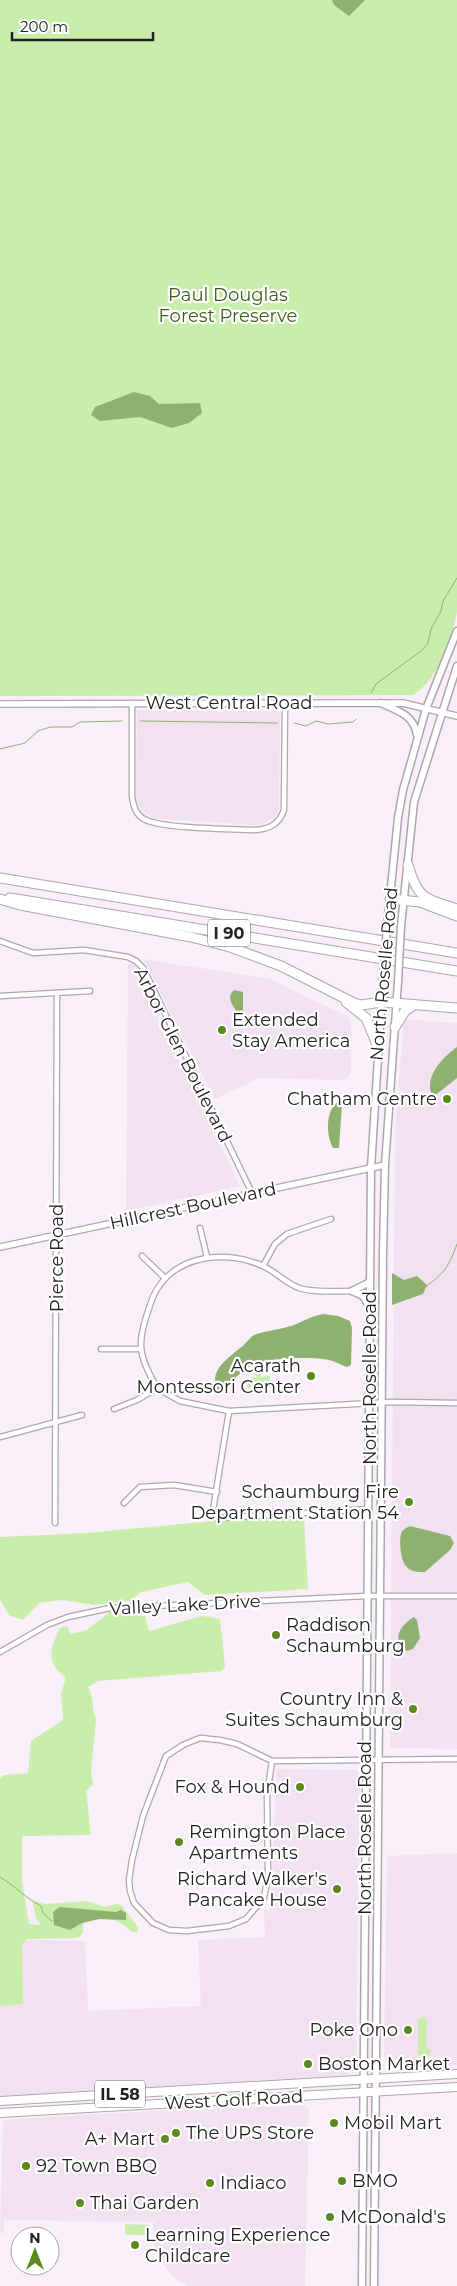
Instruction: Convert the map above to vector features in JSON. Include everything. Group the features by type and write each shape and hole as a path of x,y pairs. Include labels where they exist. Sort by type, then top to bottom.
{"highway":[{"path":"408,866 419,893 430,900 457,909"},
{"name":"I 90","path":"0,878 457,953"},
{"path":"0,898 76,916 192,937 230,947 281,966 340,997 362,1005 381,1002 457,1008"},
{"name":"I 90","path":"0,898 457,971"},
{"path":"390,899 420,902 457,916"},
{"path":"340,997 366,1018 378,1047"},
{"path":"395,1027 405,1011 414,1005"}],"main road":[{"name":"North Roselle Road","path":"362,2286 371,1168 381,1002 398,818 426,709 457,631"},
{"name":"North Roselle Road","path":"374,2286 385,1165 401,926 415,796 457,666"},
{"path":"381,703 411,719 416,726 418,738"},
{"path":"352,1291 370,1282"},
{"path":"352,1291 363,1296 370,1309"},
{"name":"IL 58","path":"377,2079 457,2074"},
{"name":"West Golf Road","path":"0,2101 377,2079"},
{"name":"IL 58","path":"377,2092 457,2088"},
{"name":"West Golf Road","path":"0,2113 377,2092"}],"street":[{"path":"132,703 132,796 140,817 158,824 255,830 264,829 275,824 284,810 285,703"},
{"name":"West Central Road","path":"0,704 403,703 457,716"},
{"name":"Arbor Glen Boulevard","path":"0,941 33,953 84,950 128,957 136,961 144,971 252,1193"},
{"path":"0,996 90,991"},
{"name":"Pierce Road","path":"55,1523 58,994"},
{"name":"Hillcrest Boulevard","path":"0,1247 385,1165"},
{"path":"263,1266 275,1244 287,1234 332,1219"},
{"path":"200,1228 207,1257"},
{"path":"142,1256 165,1278"},
{"path":"352,1291 304,1289 263,1266 227,1256 207,1257 184,1265 165,1278 155,1290 140,1336 141,1350 148,1372 157,1388 180,1401 229,1411 370,1402 457,1402"},
{"path":"101,1349 141,1350"},
{"path":"114,1409 137,1400 157,1388"},
{"path":"229,1411 212,1516 220,1518 369,1509"},
{"path":"0,1437 82,1415"},
{"path":"124,1503 140,1487 174,1485 217,1492"},
{"name":"Valley Lake Drive","path":"0,1652 47,1625 92,1610 380,1595 457,1596"},
{"path":"272,1761 267,1796 268,1875 264,1898 246,1919 230,1926 187,1931 169,1930 153,1923 134,1903 129,1880 143,1816 166,1756 183,1745 200,1738 237,1744 272,1761 457,1759"}],"shaded area":[{"path":"332,0 365,0 349,16 334,5"},
{"path":"134,392 150,396 159,404 200,403 202,413 189,423 172,428 140,417 100,421 91,415 95,407"},
{"path":"137,710 280,711 279,809 275,818 258,825 157,819 146,815 141,810 136,799"},
{"path":"143,959 270,979 351,1018 351,1073 348,1078 343,1080 259,1078 215,1099"},
{"path":"128,964 135,965 141,976 152,1005 240,1186 126,1211"},
{"path":"234,990 243,992 243,1015 239,1015 231,1002 230,996"},
{"path":"404,1019 457,1023 457,1749 390,1748 395,1131"},
{"path":"457,1047 457,1078 433,1097 430,1090 432,1075 440,1062"},
{"path":"338,1102 342,1104 339,1148 333,1148 329,1137 328,1124 331,1111"},
{"path":"392,1273 404,1280 417,1276 427,1285 423,1294 392,1305"},
{"path":"324,1314 338,1316 350,1321 352,1328 351,1365 347,1367 331,1361 313,1358 279,1359 260,1362 250,1366 225,1384 225,1392 218,1391 215,1378 220,1366 252,1336 292,1326 313,1316"},
{"path":"410,1526 450,1536 454,1543 450,1550 425,1572 417,1572 410,1569 403,1560 400,1537 403,1530"},
{"path":"414,1617 417,1620 420,1638 413,1649 407,1651 399,1642 398,1637 405,1624"},
{"path":"277,1769 356,1770 360,1775 356,2061 351,2071 345,2075 0,2096 0,2006 23,2004 22,1944 29,1940 85,1941 88,2011 201,2006 198,1940 265,1937 264,1909 270,1910"},
{"path":"457,1853 457,2065 391,2067 384,2057 387,1856"},
{"path":"60,1907 116,1912 121,1910 126,1913 126,1920 99,1919 82,1923 70,1930 54,1925 53,1912"},
{"path":"306,2105 309,2110 305,2286 188,2286 171,2275 154,2250 154,2222 4,2220 4,2233 0,2233 3,2120 152,2111"}],"green space":[{"name":"Paul Douglas Forest Preserve","path":"0,0 457,0 457,612 451,635 437,669 422,688 413,695 0,696"},
{"path":"256,1365 265,1366 260,1377 270,1376 270,1387 248,1389 247,1378 257,1377 252,1372"},
{"path":"304,1518 308,1589 205,1595 188,1582 141,1592 131,1601 94,1605 62,1600 39,1603 23,1620 10,1616 0,1600 0,1537 87,1533 213,1521"},
{"path":"111,1611 145,1616 149,1631 202,1616 220,1619 225,1667 221,1671 98,1681 88,1687 96,1719 91,1771 93,1785 86,1791 91,1835 22,1836 22,1881 29,1924 41,1925 36,1918 34,1901 44,1904 87,1901 105,1907 116,1904 121,1905 138,1927 138,1932 132,1932 120,1923 110,1919 104,1919 83,1923 83,1933 78,1938 27,1939 22,1944 23,2004 0,2006 0,1778 4,1775 28,1773 31,1741 63,1720 61,1693 66,1678 55,1666 51,1655 60,1628 67,1626 71,1634 87,1630"},
{"path":"425,2017 427,2021 426,2047 431,2051 428,2057 419,2055 418,2052 418,2019"},
{"path":"125,2224 148,2225 148,2235 125,2235"}],"waterway":[{"path":"371,693 376,684 421,651 428,643 431,629 441,611 443,601 457,578"},
{"path":"294,723 306,726 316,721 328,724 353,722 356,719"},
{"path":"0,749 25,743 38,731 50,727 72,727 80,722 122,721"},
{"path":"140,721 277,723"},
{"path":"425,1287 446,1268 457,1244"},
{"path":"0,1877 41,1906 43,1913 52,1921"}],"place":[{"name":"Extended Stay America","path":"222,1030"},
{"name":"Chatham Centre","path":"447,1099"},
{"name":"Acarath Montessori Center","path":"311,1376"},
{"name":"Schaumburg Fire Department Station 54","path":"409,1502"},
{"name":"Raddison Schaumburg","path":"276,1635"},
{"name":"Country Inn & Suites Schaumburg","path":"413,1709"},
{"name":"Fox & Hound","path":"300,1787"},
{"name":"Remington Place Apartments","path":"179,1842"},
{"name":"Richard Walker's Pancake House","path":"337,1889"},
{"name":"Poke Ono","path":"408,2030"},
{"name":"Boston Market","path":"308,2064"},
{"name":"Mobil Mart","path":"334,2123"},
{"name":"The UPS Store","path":"176,2133"},
{"name":"A+ Mart","path":"165,2139"},
{"name":"92 Town BBQ","path":"26,2166"},
{"name":"BMO","path":"342,2181"},
{"name":"Indiaco","path":"210,2183"},
{"name":"Thai Garden","path":"80,2203"},
{"name":"McDonald's","path":"330,2217"},
{"name":"Learning Experience Childcare","path":"135,2245"}]}
